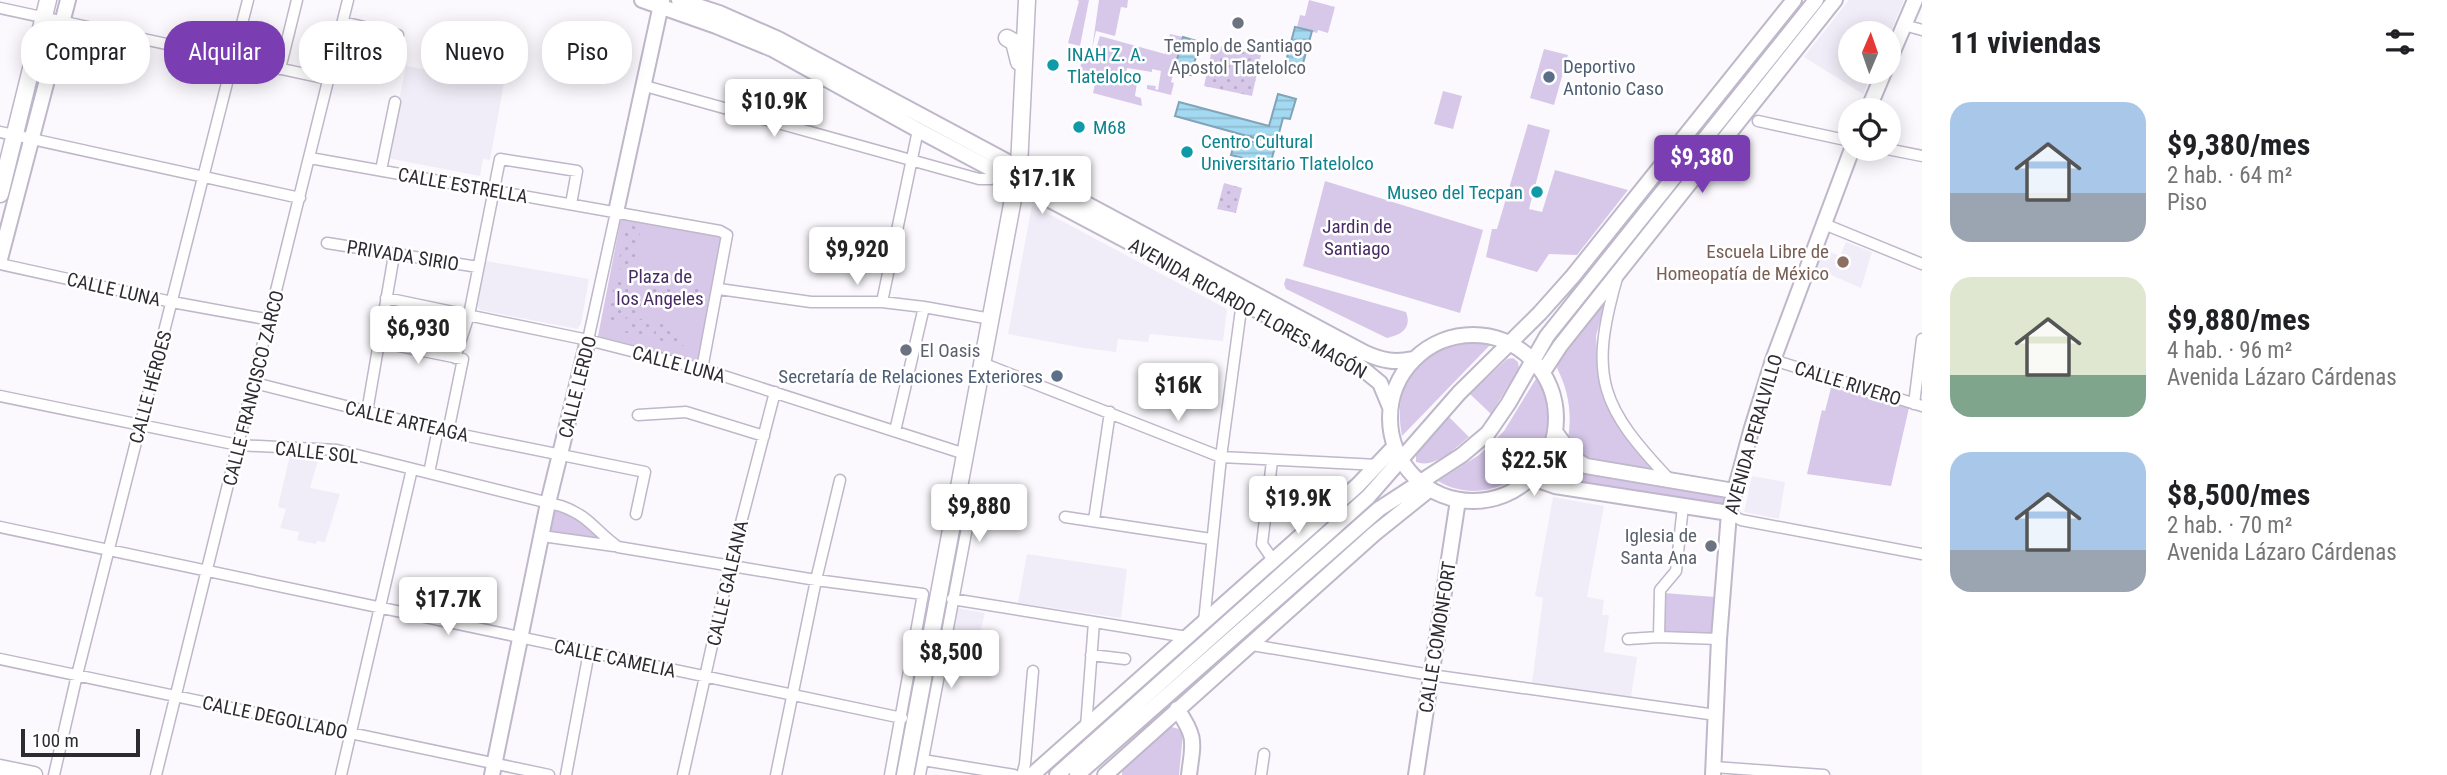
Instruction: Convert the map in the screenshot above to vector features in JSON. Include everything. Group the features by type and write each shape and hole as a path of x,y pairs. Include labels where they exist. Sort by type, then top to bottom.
{"main road":[{"path":"0,194 7,134 48,0"},
{"path":"62,21 68,0"},
{"name":"AVENIDA RICARDO FLORES MAGÓN","path":"642,0 661,3 772,49 918,130 1012,174 1380,360 1396,362 1413,359"},
{"name":"AVENIDA RICARDO FLORES MAGÓN","path":"679,0 719,13 778,39 1012,174 1358,365 1380,383 1390,407"},
{"path":"905,775 991,319 1024,78 1027,0"},
{"path":"1057,775 1368,497 1398,453 1540,313 1573,276 1794,0"},
{"path":"1105,775 1488,433 1547,336 1816,0"},
{"path":"1543,372 1560,346 1835,0"},
{"path":"1901,32 1915,0"},
{"name":"CALLE LERDO","path":"616,212 661,3"},
{"path":"1007,38 1014,42 1024,78"},
{"path":"0,261 47,84"},
{"name":"AVENIDA PERALVILLO","path":"1714,771 1719,639 1729,513 1773,360 1848,161"},
{"path":"1479,334 1510,343 1533,359 1553,393 1557,413 1556,433 1547,458 1531,478 1510,492 1486,500 1458,500 1426,486 1398,453 1390,430 1390,407 1398,381 1413,359 1444,340 1479,334"},
{"name":"CALLE LERDO","path":"493,770 548,503 588,340"},
{"path":"1556,433 1576,460 1586,466 1734,491"},
{"path":"1032,775 1379,465 1398,453"},
{"path":"1531,478 1555,486 1729,513"},
{"path":"1077,775 1379,509 1426,486"},
{"name":"CALLE COMONFORT","path":"1416,775 1458,500"},
{"path":"1177,709 1194,740 1189,775"},
{"path":"0,768 34,775"}],"street":[{"name":"CALLE HÉROES","path":"242,21 248,0"},
{"path":"285,49 297,0"},
{"name":"CALLE FRANCISCO ZARCO","path":"343,21 348,0"},
{"path":"0,8 62,21"},
{"path":"1904,25 1922,30"},
{"name":"CALLE HÉROES","path":"54,775 226,84"},
{"name":"CALLE FRANCISCO ZARCO","path":"156,775 271,320 327,84"},
{"path":"645,86 979,179 1012,174"},
{"path":"381,170 395,102"},
{"path":"1758,121 1838,138"},
{"path":"882,302 918,130"},
{"path":"7,134 300,198"},
{"path":"1901,152 1922,156"},
{"name":"CALLE ESTRELLA","path":"310,158 720,231 727,235 719,289"},
{"path":"429,473 443,430 500,159 577,171 571,204"},
{"name":"CALLE LERDO","path":"588,340 616,212"},
{"path":"1824,224 1922,264"},
{"name":"PRIVADA SIRIO","path":"327,243 478,267"},
{"path":"367,412 394,255"},
{"name":"CALLE LUNA","path":"0,261 172,302 271,320"},
{"path":"1619,272 1609,307 1602,348 1606,391 1622,425 1671,481"},
{"path":"702,369 719,289 811,302 882,302 991,319"},
{"name":"CALLE LUNA","path":"386,298 588,340 702,369 965,454"},
{"path":"1204,622 1211,539 1242,302"},
{"path":"895,431 924,307"},
{"path":"1918,405 1922,339"},
{"path":"379,342 459,359"},
{"name":"CALLE RIVERO","path":"1773,360 1918,405"},
{"path":"982,363 1221,457 1379,465"},
{"name":"CALLE ARTEAGA","path":"255,383 443,430 645,472 636,513"},
{"name":"CALLE GALEANA","path":"683,775 730,565 775,392"},
{"name":"CALLE SOL","path":"0,396 238,445 329,449 429,473 548,503 580,514 618,547"},
{"path":"638,415 686,412 764,436"},
{"path":"1094,520 1110,412"},
{"path":"1272,461 1262,544 1273,560"},
{"path":"341,775 412,469"},
{"path":"776,775 816,580 841,480"},
{"path":"920,775 969,517 959,494"},
{"path":"1658,636 1660,590 1676,571 1683,506"},
{"path":"1729,513 1741,520 1922,554"},
{"path":"1065,517 1211,539"},
{"name":"CALLE CAMELIA","path":"0,527 902,718"},
{"path":"541,536 816,580 923,594 890,775"},
{"path":"952,599 1187,637"},
{"path":"1086,727 1094,622"},
{"path":"1628,639 1658,636 1719,639"},
{"path":"1252,645 1431,675 1716,715"},
{"path":"565,775 589,652"},
{"path":"1091,655 1125,659"},
{"name":"CALLE DEGOLLADO","path":"0,659 351,733 493,770 549,775"},
{"path":"1021,775 1025,764 1033,671"},
{"path":"1261,775 1264,754"},
{"path":"923,760 1014,775"},
{"path":"1714,771 1824,775"}],"shaded area":[{"path":"1849,0 1904,0 1895,21 1838,21 1838,78 1804,57"},
{"path":"407,66 421,69 421,84 504,84 490,160 483,159 480,176 387,158 402,84 407,84"},
{"path":"1847,84 1868,84 1863,94"},
{"path":"1032,205 1227,309 1223,341 1150,334 1148,342 1118,339 1116,352 1008,334"},
{"name":"Escuela Libre de Homeopatía de México","path":"1846,242 1872,252 1861,288 1815,268 1823,249 1840,256"},
{"path":"486,261 589,279 581,324 577,329 480,310 477,306"},
{"path":"290,455 319,457 310,488 340,494 325,542 317,541 316,544 297,540 299,532 280,528 286,509 278,507"},
{"path":"1752,476 1785,482 1779,519 1744,512"},
{"path":"1553,497 1604,506 1587,597 1604,600 1602,615 1609,615 1604,652 1637,657 1631,697 1532,683 1543,598 1535,596"},
{"path":"1027,554 1127,569 1121,618 1018,603"},
{"path":"957,608 985,613 979,637 952,631"}],"green space":[{"path":"1077,0 1089,0 1080,46 1068,43 1079,1"},
{"path":"1099,0 1128,0 1127,8 1121,7 1115,36 1096,31 1092,49"},
{"path":"1309,0 1335,7 1328,33 1297,27 1300,15 1305,16"},
{"path":"1170,34 1183,37 1171,82 1174,83 1171,95 1147,89 1147,85 1156,86 1155,89 1158,90 1161,71 1152,69 1152,72 1127,68 1126,76 1119,76 1118,83 1137,83 1135,96 1141,98 1142,106 1093,93 1095,84 1083,82 1085,71 1080,70 1081,63 1077,62 1079,51 1094,55 1100,36 1165,54"},
{"path":"1213,45 1261,55 1252,96 1204,86"},
{"name":"Deportivo Antonio Caso","path":"1544,49 1568,55 1554,105 1530,98"},
{"path":"1443,91 1462,96 1453,129 1434,124"},
{"path":"1528,124 1550,130 1529,209 1542,212 1555,170 1628,190 1577,255 1549,254 1537,272 1486,257 1492,229 1497,229"},
{"name":"Jardin de Santiago","path":"1325,181 1483,230 1460,313 1303,266"},
{"path":"1224,183 1242,188 1236,213 1217,209"},
{"name":"Plaza de los Angeles","path":"621,218 723,237 699,362 598,336"},
{"path":"625,224 641,226 633,274 618,267"},
{"path":"616,273 646,303 645,313 607,324"},
{"path":"629,275 661,280 656,298 651,299"},
{"path":"1286,278 1406,312 1407,326 1401,333 1387,338 1286,289"},
{"path":"667,281 700,285 702,294 667,304 662,299"},
{"path":"1607,296 1596,336 1598,368 1604,393 1615,422 1657,475 1582,459 1568,439 1568,403 1557,368 1562,352"},
{"path":"646,317 652,321 648,337 612,330"},
{"path":"664,321 685,346 653,339 656,323"},
{"path":"1479,341 1492,343 1402,436 1401,397 1406,382 1415,369 1441,350"},
{"path":"1513,358 1518,362 1519,368 1491,414 1470,394 1507,359"},
{"path":"1537,377 1545,393 1549,419 1545,440 1535,459 1520,474 1502,485 1481,490 1459,489 1438,481 1479,455 1504,431"},
{"path":"1832,384 1842,387 1841,390 1909,408 1891,486 1807,474 1822,410 1825,411"},
{"path":"1448,416 1469,437 1437,460 1430,463 1416,462 1416,455"},
{"path":"1560,456 1586,472 1721,496 1725,503 1723,507 1546,479"},
{"path":"553,506 596,529 603,543 546,534"},
{"path":"1664,593 1715,597 1713,636 1663,632"},
{"path":"1168,726 1179,729 1183,734 1179,775 1122,775 1122,768"}],"water":[{"path":"1295,27 1312,31 1300,74 1284,69"},
{"path":"1183,37 1200,42 1191,75 1174,71"},
{"path":"1278,94 1296,99 1290,119 1283,118 1276,144 1175,116 1179,102 1269,126"},
{"path":"1236,138 1275,147 1270,165 1231,155"}],"place":[{"name":"Templo de Santiago Apostol Tlatelolco","path":"1238,23"},
{"name":"INAH Z. A. Tlatelolco","path":"1053,65"},
{"name":"Deportivo Antonio Caso","path":"1549,77"},
{"name":"M68","path":"1079,127"},
{"name":"Centro Cultural Universitario Tlatelolco","path":"1187,152"},
{"name":"Museo del Tecpan","path":"1537,192"},
{"name":"Escuela Libre de Homeopatía de México","path":"1843,262"},
{"name":"El Oasis","path":"906,350"},
{"name":"Secretaría de Relaciones Exteriores","path":"1057,376"},
{"name":"Iglesia de Santa Ana","path":"1711,546"}]}
